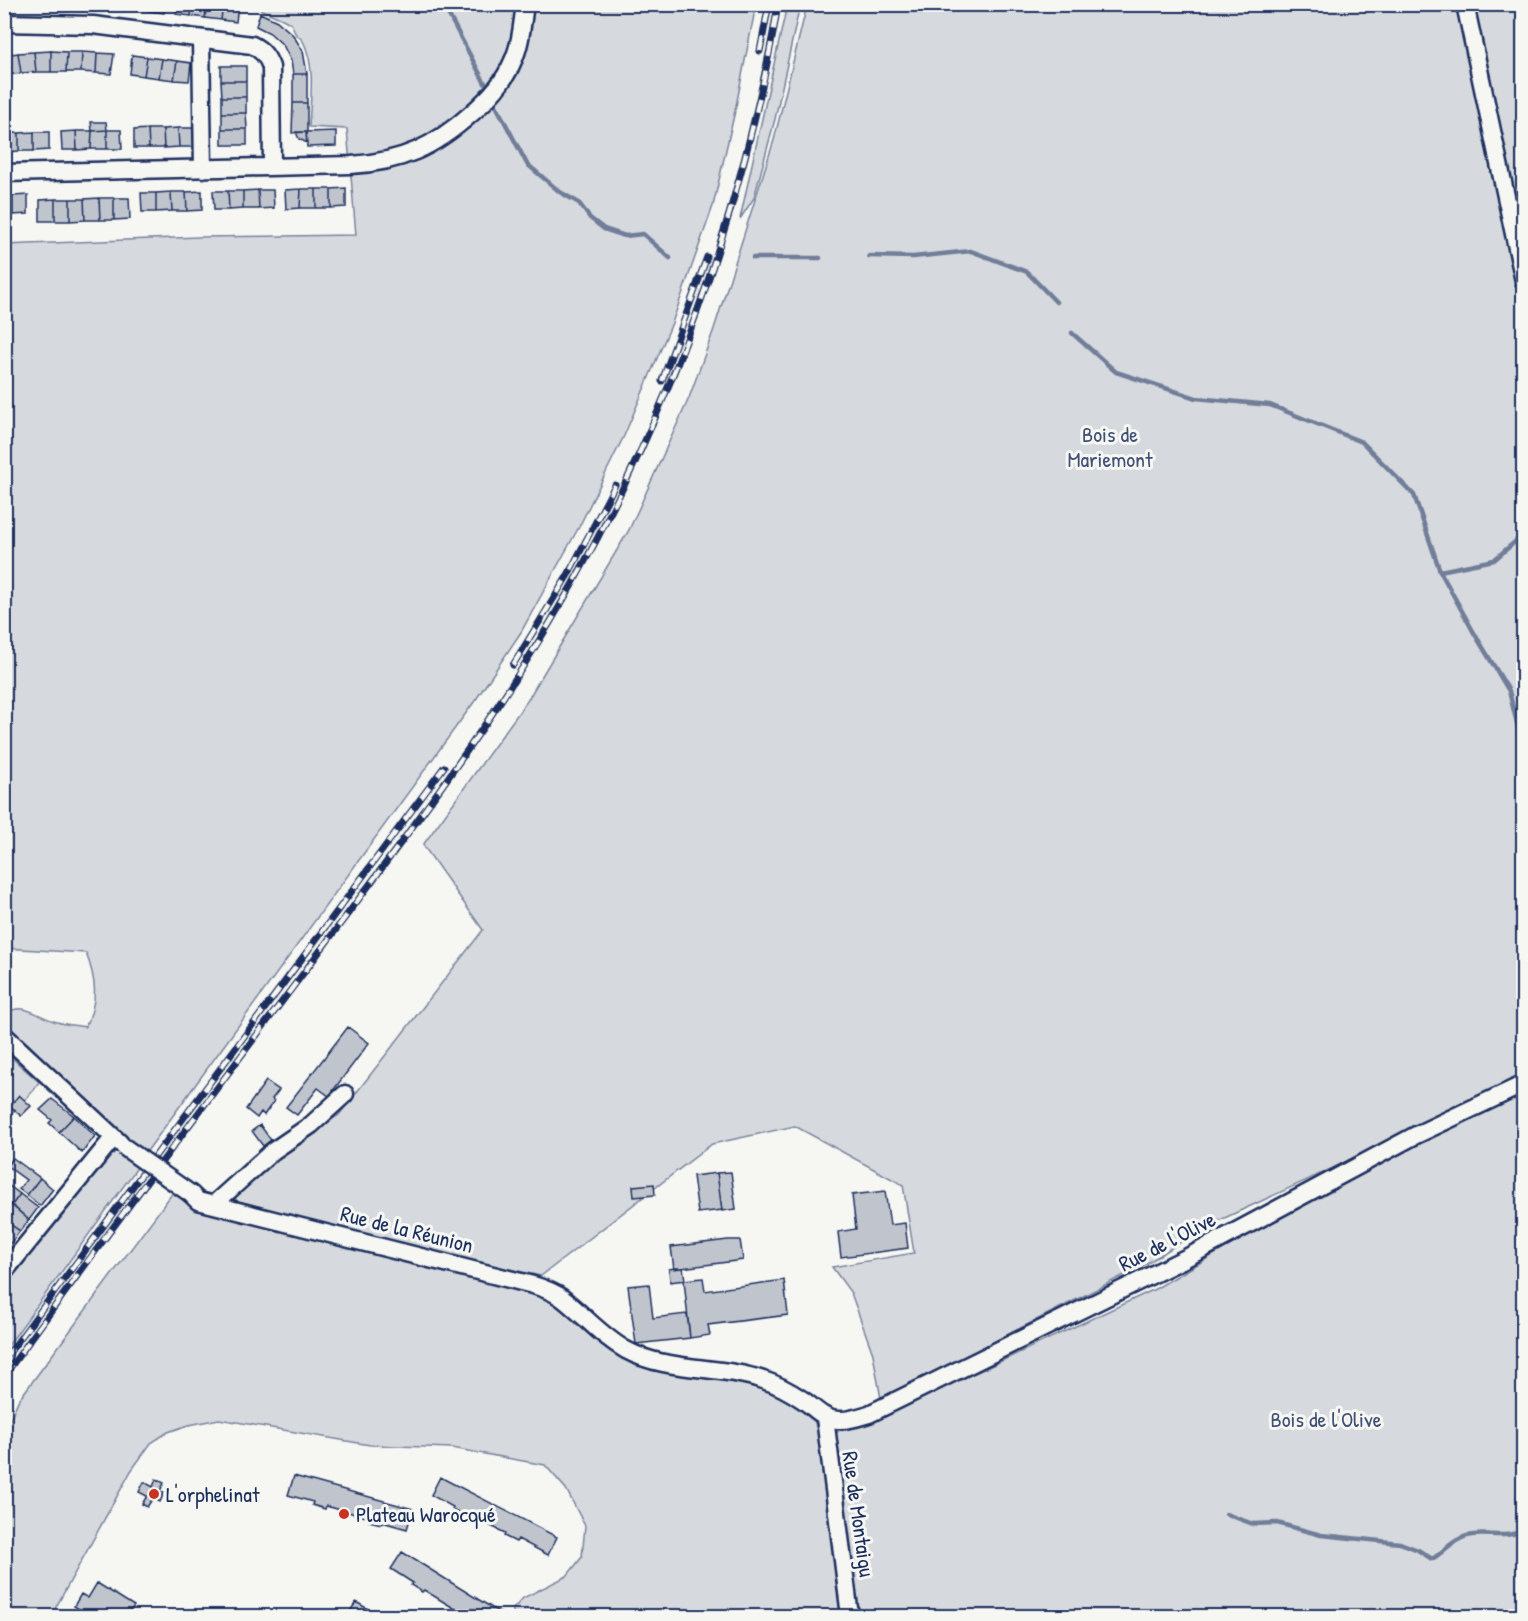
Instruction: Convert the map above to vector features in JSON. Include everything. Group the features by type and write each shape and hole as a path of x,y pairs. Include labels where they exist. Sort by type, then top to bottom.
{"street":[{"path":"4,173 272,168 351,165 391,160 427,147 446,136 485,102 513,63 520,43 525,4"},
{"path":"1465,4 1524,281"},
{"path":"4,23 93,26 252,45 269,60 271,67 272,168"},
{"path":"201,39 203,169"},
{"name":"Rue de la Réunion","path":"4,1035 119,1142 198,1201 533,1285 561,1297 592,1326 626,1350 652,1360 760,1378 803,1400 825,1418"},
{"name":"Rue de l'Olive","path":"825,1418 837,1420 869,1414 1184,1259 1416,1135 1524,1084"},
{"path":"214,1204 273,1151 311,1125 345,1094"},
{"path":"4,1272 119,1142"},
{"name":"Rue de Montaigu","path":"825,1418 850,1617"}],"green space":[{"path":"254,5 756,5 713,206 672,323 624,436 579,527 521,632 477,698 145,1154 113,1138 5,1029 5,1015 17,1009 31,1011 60,1023 85,1027 94,999 94,981 86,953 5,948 4,245 199,237 356,235 347,129 309,127 311,74 304,43 291,24"},
{"path":"787,5 800,5 775,119 754,198 740,219"},
{"name":"Bois de Mariemont","path":"807,5 1523,5 1523,1074 1426,1125 1205,1227 1146,1264 881,1399 873,1354 851,1293 832,1267 914,1253 903,1185 795,1126 712,1144 541,1276 428,1251 235,1200 239,1190 296,1143 339,1115 483,930 423,845 527,701 629,530 689,398 714,329 774,140"},
{"path":"4,1051 39,1082 5,1121"},
{"name":"Bois de l'Olive","path":"1523,1089 1523,1616 854,1616 846,1515 834,1436 846,1422 882,1413 993,1365 1155,1289 1321,1192"},
{"path":"114,1146 139,1165 5,1350 5,1285"},
{"path":"174,1191 542,1291 620,1350 701,1370 777,1394 813,1417 824,1450 844,1616 513,1616 513,1609 523,1598 567,1576 582,1557 585,1526 566,1489 545,1465 452,1448 370,1445 219,1419 168,1432 151,1443 131,1471 51,1616 5,1616 5,1431 18,1401"}],"building":[{"path":"135,4 150,4 149,11 134,9"},
{"path":"150,4 165,4 164,13 149,11"},
{"path":"177,4 192,4 191,16 176,14"},
{"path":"192,4 207,4 205,18 191,16"},
{"path":"207,4 223,4 221,20 205,18"},
{"path":"223,4 238,4 236,22 221,20"},
{"path":"260,13 277,21 293,35 303,51 307,74 293,74 291,61 283,45 270,33 256,26"},
{"path":"51,51 67,52 66,72 51,72"},
{"path":"51,51 51,72 36,72 34,52"},
{"path":"34,52 36,72 21,73 18,53"},
{"path":"67,52 82,52 81,72 66,72"},
{"path":"82,52 97,53 96,73 81,72"},
{"path":"18,53 21,73 7,75 4,55"},
{"path":"97,53 114,54 111,74 96,73"},
{"path":"132,55 147,57 144,76 130,74"},
{"path":"147,57 162,59 159,78 144,76"},
{"path":"162,59 177,61 174,80 159,78"},
{"path":"177,61 191,63 189,81 174,80"},
{"path":"221,66 246,66 246,81 221,81"},
{"path":"293,74 307,74 307,103 293,103"},
{"path":"221,81 246,81 246,97 222,97"},
{"path":"222,97 246,97 246,113 222,113"},
{"path":"293,103 307,103 307,132 336,131 336,146 307,147 306,132 292,133"},
{"path":"222,113 246,113 247,129 222,129"},
{"path":"91,122 106,122 107,130 92,131"},
{"path":"178,128 179,147 164,148 163,129"},
{"path":"178,128 193,128 194,147 179,147"},
{"path":"148,129 149,148 134,148 134,130"},
{"path":"148,129 163,129 164,148 149,148"},
{"path":"222,129 247,129 247,145 222,145"},
{"path":"107,130 107,149 91,149 92,131"},
{"path":"107,130 121,130 122,149 107,149"},
{"path":"76,131 77,150 62,150 61,132"},
{"path":"76,131 92,131 91,149 77,150"},
{"path":"34,132 49,132 49,150 34,151"},
{"path":"34,132 34,151 19,151 19,133"},
{"path":"296,132 306,132 307,143 299,139"},
{"path":"4,133 19,133 19,151 4,152"},
{"path":"346,188 346,207 331,208 331,189"},
{"path":"301,189 316,189 316,208 300,208"},
{"path":"301,189 300,208 286,209 285,190"},
{"path":"316,189 331,189 331,208 316,208"},
{"path":"258,190 259,209 243,209 243,191"},
{"path":"258,190 273,190 274,208 259,209"},
{"path":"202,191 202,210 187,211 186,192"},
{"path":"213,191 228,191 229,210 214,210"},
{"path":"228,191 243,191 243,209 229,210"},
{"path":"171,192 172,211 156,212 156,193"},
{"path":"171,192 186,192 187,211 172,211"},
{"path":"141,193 156,193 156,212 142,212"},
{"path":"28,195 28,214 13,215 13,196"},
{"path":"4,196 13,196 13,215 4,215"},
{"path":"99,198 100,220 85,220 84,199"},
{"path":"99,198 114,198 114,220 100,220"},
{"path":"114,198 129,198 130,219 114,220"},
{"path":"55,199 55,221 40,221 40,200"},
{"path":"55,199 70,199 70,221 55,221"},
{"path":"70,199 84,199 85,220 70,221"},
{"path":"348,1027 369,1043 329,1096 318,1088 297,1115 286,1107"},
{"path":"266,1081 279,1090 264,1115 261,1112 257,1118 246,1109"},
{"path":"19,1095 31,1106 21,1116 10,1106"},
{"path":"52,1099 74,1116 59,1132 49,1123 52,1120 40,1110"},
{"path":"74,1116 95,1136 82,1153 59,1132"},
{"path":"260,1125 271,1140 263,1146 252,1131"},
{"path":"13,1158 40,1178 27,1195 19,1189 26,1180 7,1166"},
{"path":"731,1172 736,1209 722,1211 717,1173"},
{"path":"717,1173 722,1210 698,1213 693,1176"},
{"path":"40,1178 53,1189 40,1206 27,1195"},
{"path":"4,1182 20,1194 12,1205 4,1201 7,1196 4,1194"},
{"path":"654,1184 655,1195 634,1197 633,1186"},
{"path":"885,1191 890,1225 905,1223 908,1248 841,1257 838,1232 856,1229 852,1195"},
{"path":"20,1194 38,1208 29,1220 12,1205"},
{"path":"10,1204 29,1220 20,1231 4,1220 4,1211"},
{"path":"4,1220 20,1231 6,1249 4,1248"},
{"path":"740,1240 743,1260 674,1269 671,1247"},
{"path":"683,1268 685,1280 670,1282 669,1269"},
{"path":"703,1278 705,1291 784,1280 788,1315 708,1325 710,1335 690,1338 684,1280"},
{"path":"649,1284 653,1318 687,1314 690,1338 636,1344 628,1286"},
{"path":"294,1476 413,1509 407,1529 369,1521 370,1518 326,1506 325,1509 312,1505 313,1502 288,1495"},
{"path":"440,1477 557,1537 548,1555 518,1539 516,1542 504,1536 505,1533 452,1509 453,1507 431,1495"},
{"name":"L'orphelinat","path":"156,1479 164,1483 160,1491 164,1493 160,1502 153,1498 147,1507 142,1504 147,1496 139,1492 144,1482 153,1487"},
{"path":"402,1552 505,1616 462,1616 462,1613 424,1590 422,1592 411,1585 413,1583 391,1569"},
{"path":"97,1583 134,1606 127,1616 119,1616 111,1611 108,1616 75,1616 79,1609 74,1606 81,1594 88,1598"},
{"path":"356,1602 380,1616 347,1616"}],"waterway":[{"path":"443,4 489,91"},
{"path":"492,98 527,164 560,192 579,203 590,218 604,229 625,236 643,234 670,258"},
{"path":"869,256 913,257 971,251 1027,272 1056,302"},
{"path":"753,258 820,258"},
{"path":"1072,333 1116,372 1196,398 1270,405 1362,442 1414,495 1440,571 1509,691 1524,752"},
{"path":"1440,571 1494,560 1524,534"},
{"path":"1226,1514 1253,1524 1277,1523 1321,1535 1400,1543 1432,1559 1457,1540 1467,1536 1503,1535 1524,1530"}],"railway":[{"path":"760,51 769,4"},
{"path":"4,1376 445,782 524,665 560,606 625,484 654,421 704,293 744,161 767,64 778,4"},
{"path":"662,381 707,257"},
{"path":"513,665 568,575 615,485"},
{"path":"4,1360 444,767"}],"place":[{"name":"L'orphelinat","path":"154,1494"},
{"name":"Plateau Warocqué","path":"344,1514"}]}
